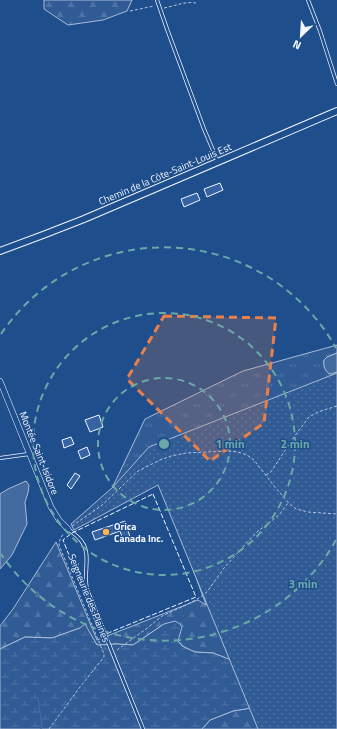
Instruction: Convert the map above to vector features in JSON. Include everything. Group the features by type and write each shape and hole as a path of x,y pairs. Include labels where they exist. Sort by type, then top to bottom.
{"street":[{"name":"Chemin de la Côte-Saint-Louis Est","path":"0,250 71,225 337,111"},
{"name":"Montée Saint-Isidore","path":"0,381 53,511 68,529"}],"lane":[{"path":"308,0 320,31 337,84"},
{"path":"158,2 204,129 218,162"},
{"path":"0,458 30,454"},
{"path":"68,529 80,539 86,549 86,582 88,592 143,729"}],"path":[{"path":"130,11 152,7 158,2"},
{"path":"159,8 188,2 196,3"},
{"path":"265,475 271,472 290,441 309,417 318,412 337,406"},
{"path":"68,529 100,506 138,472 150,464 186,452 227,451 238,452 246,455 254,460 288,502 296,508 308,512 337,514"},
{"path":"104,657 146,629 162,616 199,598 207,592 224,568 242,548 257,532 279,515 288,502"},
{"name":"Seigneurie des Plaines","path":"49,729 104,657 59,545 61,537 68,529"}],"highlighted area":[{"path":"164,316 276,318 264,423 210,461 127,379"}],"green space":[{"path":"44,0 132,0 127,11 103,20 68,25 44,9"},
{"path":"337,345 337,353 327,357 324,360 324,365 329,373 331,374 337,372 337,568 242,588 206,605 161,481 106,501 145,419 243,371"},
{"path":"337,373 337,729 258,729 158,485 74,530 71,524 113,487 149,447"},
{"path":"56,542 97,640 198,600 206,605 242,588 238,663 213,653 195,652 182,646 164,624 133,645 97,645 85,625 52,638 25,637 0,649 0,626 13,609"},
{"path":"175,621 182,627 178,641 182,646 195,652 213,653 239,663 257,707 233,711 210,720 202,729 0,729 0,649 25,637 52,638 80,628 85,624 97,645 133,645 164,624"},
{"path":"257,707 337,729 202,729 210,720 233,711"}],"shaded area":[{"path":"337,353 337,372 331,374 327,372 325,368 324,360 327,357"},
{"path":"26,481 29,485 25,502 27,524 12,555 0,569 0,494"}],"building":[{"path":"220,183 223,190 207,197 204,189"},
{"path":"197,193 200,200 184,207 181,199"},
{"path":"99,415 103,427 90,432 85,420"},
{"path":"71,437 74,444 64,448 62,440"},
{"path":"87,447 90,455 81,459 78,451"},
{"path":"75,473 80,476 71,489 67,485"},
{"name":"Orica Canada Inc.","path":"125,521 131,540 124,543 120,531 95,540 92,532"}],"waterway":[{"path":"38,699 42,725 41,729"}],"fence":[{"path":"153,494 196,597 101,636 63,540 72,533 153,494"}],"place":[{"name":"Orica Canada Inc.","path":"106,532"}]}
